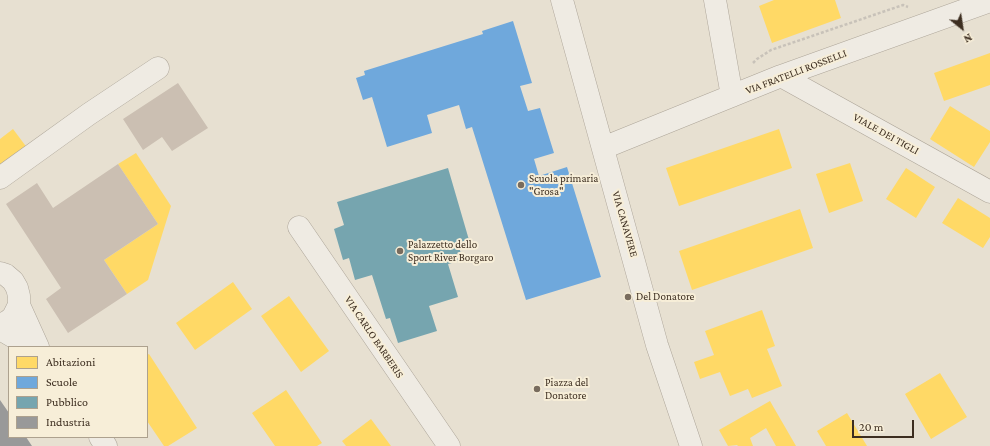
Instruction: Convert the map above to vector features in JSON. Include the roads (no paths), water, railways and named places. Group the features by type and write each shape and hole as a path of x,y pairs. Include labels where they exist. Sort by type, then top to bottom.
{"street":[{"name":"VIA CANAVERE","path":"562,0 658,345 691,446"},
{"path":"715,0 732,96"},
{"name":"VIA FRATELLI ROSSELLI","path":"603,148 781,76 990,0"},
{"path":"0,178 89,114 158,68"},
{"name":"VIALE DEI TIGLI","path":"781,76 990,192"},
{"name":"VIA CARLO BARBERIS","path":"299,227 449,446"},
{"path":"4,274 18,292 19,305 38,346"},
{"path":"0,325 13,317 19,305"},
{"path":"0,329 29,346"}],"place":[{"name":"Scuola primaria \"Grosa\"","path":"521,185"},
{"name":"Palazzetto dello Sport River Borgaro","path":"400,251"},
{"name":"Del Donatore","path":"628,297"},
{"name":"Piazza del Donatore","path":"537,389"}]}
